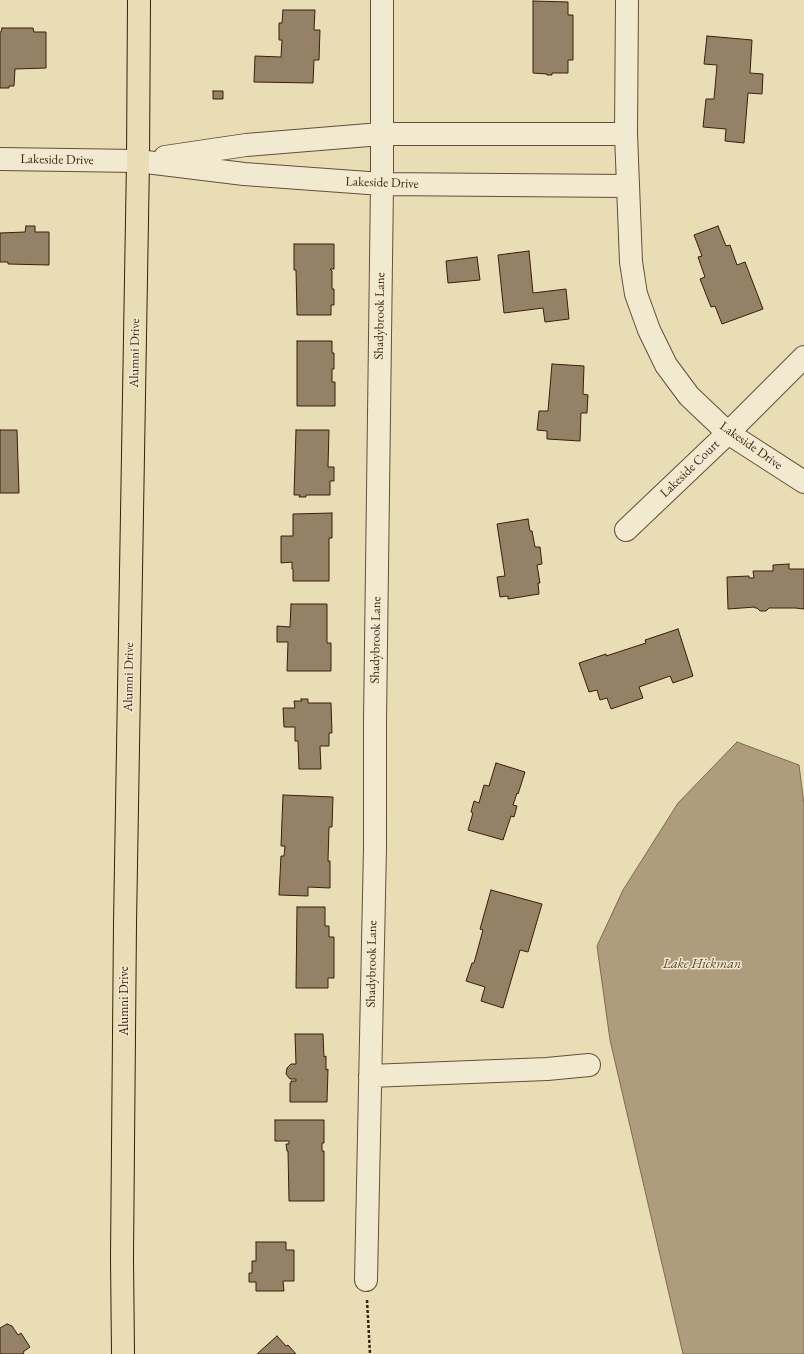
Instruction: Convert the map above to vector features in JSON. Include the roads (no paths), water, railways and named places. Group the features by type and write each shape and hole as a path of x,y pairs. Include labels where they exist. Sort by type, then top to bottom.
{"main road":[{"name":"Alumni Drive","path":"123,1354 122,1257 125,915 138,161 138,0"}],"street":[{"name":"Shadybrook Lane","path":"366,1280 374,855 382,184 382,0"},
{"name":"Lakeside Drive","path":"627,0 626,134 631,262 636,294 649,330 666,365 689,396 728,433 804,482"},
{"name":"Lakeside Drive","path":"138,161 246,145 381,134 626,134"},
{"name":"Lakeside Drive","path":"0,159 138,161 244,174 382,184 627,186"},
{"name":"Lakeside Court","path":"626,530 728,433 804,357"},
{"path":"370,1076 547,1069 589,1065"}],"water":[{"name":"Lake Hickman","path":"737,742 799,765 804,804 804,1354 683,1354 610,1040 597,946 623,890 678,803"}]}
